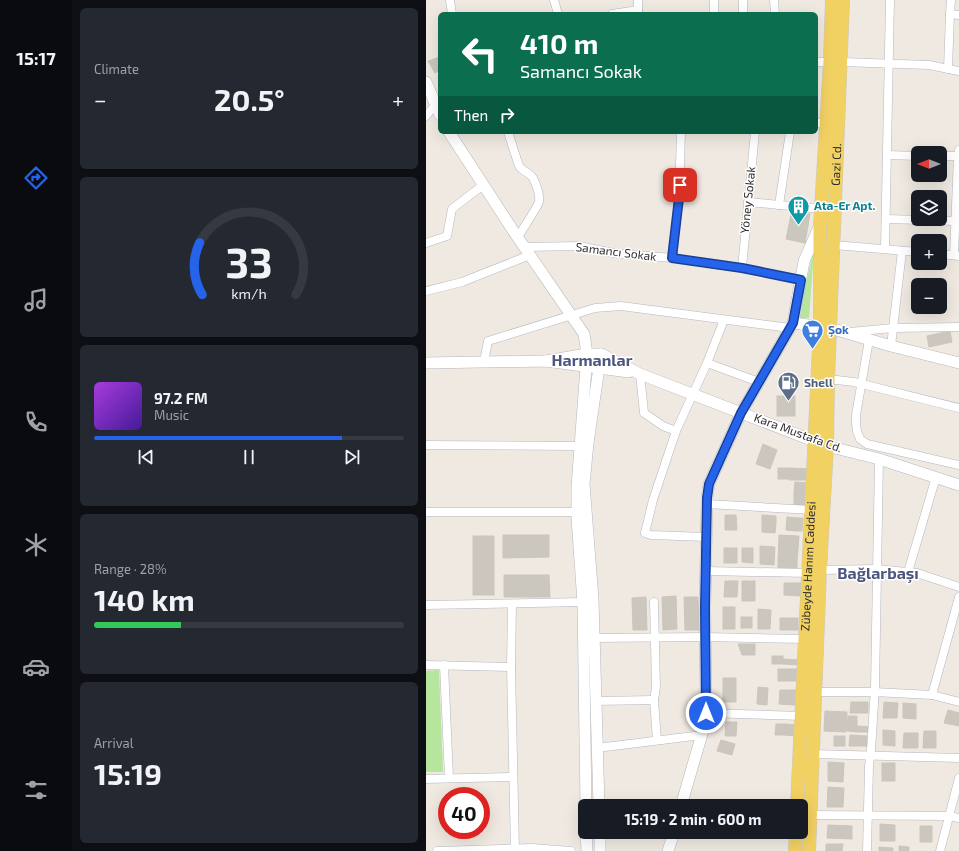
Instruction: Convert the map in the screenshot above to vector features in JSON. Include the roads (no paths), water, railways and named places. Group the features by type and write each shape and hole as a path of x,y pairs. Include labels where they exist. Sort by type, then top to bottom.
{"main road":[{"name":"Gazi Cd.","path":"825,327 834,245 836,62 832,0"},
{"name":"Gazi Cd.","path":"825,327 820,226 821,123 836,62 843,0"},
{"path":"809,851 816,692 814,571 821,444 828,379 825,327"},
{"name":"Zübeyde Hanım Caddesi","path":"797,799 805,639 814,571 812,510 821,444 825,327"},
{"path":"795,851 796,839"}],"street":[{"path":"450,0 452,12"},
{"path":"554,0 557,12"},
{"path":"638,0 638,12"},
{"path":"714,0 714,12"},
{"path":"743,0 743,12"},
{"path":"774,0 775,12"},
{"path":"885,249 890,0"},
{"path":"948,69 951,0"},
{"path":"950,14 959,15"},
{"path":"818,62 929,66 959,71"},
{"path":"426,82 438,104 426,116"},
{"path":"450,134 527,251 584,334 587,354 579,446 577,512 583,602 586,799"},
{"path":"509,134 519,166 521,169 529,173 534,179 538,190 539,202 518,237"},
{"path":"672,258 679,198 681,134"},
{"name":"Yöney Sokak","path":"742,268 755,134"},
{"path":"779,205 790,134"},
{"path":"947,155 958,153 955,220 956,256"},
{"path":"887,155 911,156"},
{"path":"426,243 447,236 452,209 483,185"},
{"path":"748,202 821,209"},
{"path":"886,219 955,220"},
{"path":"683,799 702,735 706,713 706,537 709,484 741,413 792,325 804,261 820,226"},
{"path":"834,245 911,252"},
{"name":"Samancı Sokak","path":"527,251 579,246 614,253 672,258 742,268 801,280"},
{"path":"426,291 462,282 527,251"},
{"path":"891,346 902,251"},
{"path":"484,362 488,341 571,314 595,308 621,306 724,320 825,327 891,346 959,363"},
{"path":"706,537 651,535 645,533 653,500 676,431 707,363 724,320"},
{"path":"844,332 894,328 959,328"},
{"path":"869,340 856,424 860,438 867,444 959,465"},
{"path":"546,361 587,354 601,354 640,374"},
{"path":"599,799 593,599 584,484 588,443 601,354"},
{"path":"426,363 546,361 599,367 640,374"},
{"path":"707,363 759,382"},
{"path":"640,374 644,413 663,426 676,431"},
{"name":"Kara Mustafa Cd.","path":"640,374 821,444 879,459 959,485"},
{"path":"828,379 854,382 959,408"},
{"path":"426,444 579,446"},
{"path":"867,851 868,766 874,692 879,459"},
{"path":"908,572 936,478"},
{"path":"707,504 812,510"},
{"path":"426,512 577,512"},
{"path":"706,571 814,571 876,568 917,573 959,587"},
{"path":"932,695 959,598"},
{"path":"426,605 583,602"},
{"path":"654,602 656,687 654,700 657,740"},
{"path":"512,604 511,667 514,850"},
{"path":"594,638 705,637 805,639"},
{"path":"426,665 511,667"},
{"path":"444,665 449,778"},
{"path":"816,692 874,692 932,695 959,702"},
{"path":"596,701 654,700"},
{"path":"706,713 802,716"},
{"path":"597,748 702,735"},
{"path":"813,754 870,754 959,758"},
{"path":"426,779 513,777"},
{"path":"940,851 959,778"},
{"path":"811,815 867,814 949,816 959,818"},
{"path":"586,839 587,851"},
{"path":"600,839 600,851"},
{"path":"668,851 672,839"},
{"path":"437,851 514,850 532,848 571,851"}],"place":[{"name":"Ata-Er Apt.","path":"798,226"},
{"name":"Şok","path":"813,350"},
{"name":"Shell","path":"789,402"}],"district":[{"name":"Harmanlar","path":"592,360"},
{"name":"Bağlarbaşı","path":"878,573"}]}
